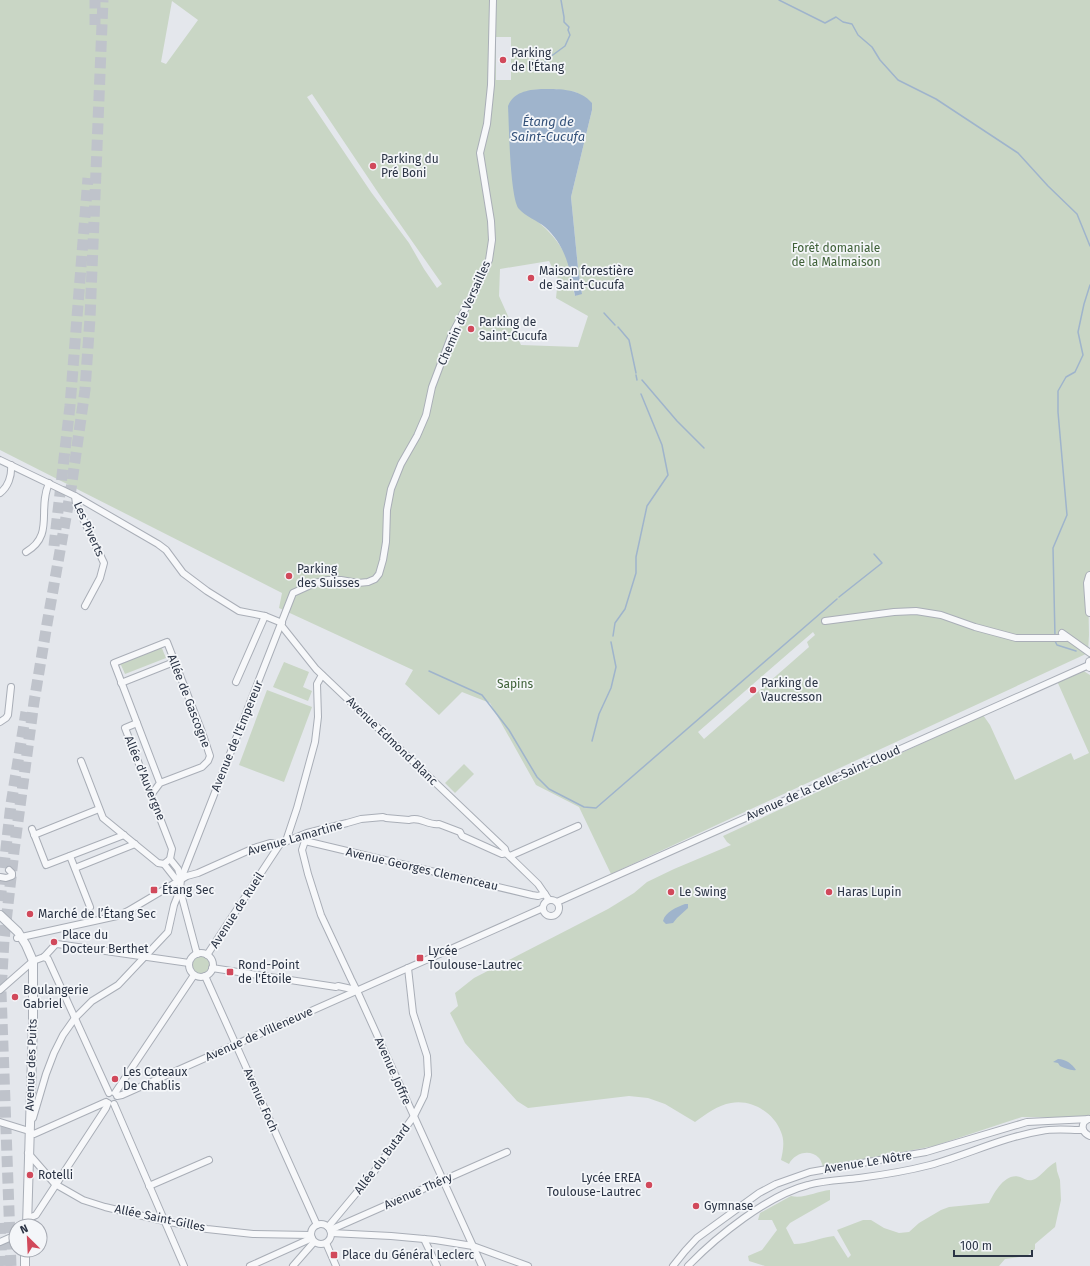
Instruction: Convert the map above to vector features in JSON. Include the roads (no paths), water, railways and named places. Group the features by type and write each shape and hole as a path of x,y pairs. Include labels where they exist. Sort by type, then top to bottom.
{"street":[{"name":"Chemin de Versailles","path":"293,593 315,583 328,580 341,580 358,583 368,582 375,579 379,574 386,542 387,510 391,489 401,464 417,436 426,415 432,388 452,334 472,297 489,260 492,240 491,221 480,153 487,124 491,85 493,0"},
{"path":"0,460 75,496 158,544 166,550 182,573 239,611 265,616 281,624"},
{"path":"0,493 8,484 12,470 11,465"},
{"path":"26,552 35,546 42,538 44,502 49,483"},
{"name":"Les Piverts","path":"75,496 76,504 104,563 100,578 85,606"},
{"path":"1090,576 1088,583 1090,612"},
{"name":"Avenue de l'Empereur","path":"180,890 181,880 293,593"},
{"path":"826,621 894,612 916,611 941,615 975,627 1016,638 1064,635 1090,653"},
{"path":"236,682 265,616"},
{"name":"Avenue Edmond Blanc","path":"281,624 309,662 505,849 508,854 538,884 549,900"},
{"name":"Allée de Gascogne","path":"121,683 114,663 166,642 210,756 208,761 202,767 160,783"},
{"path":"151,795 160,783 121,683 174,662"},
{"name":"Avenue de la Celle-Saint-Cloud","path":"557,902 1090,665"},
{"path":"286,841 301,795 315,742 318,712 317,684 322,675"},
{"path":"0,722 8,715 11,687"},
{"name":"Allée d'Auvergne","path":"137,723 125,728 169,839 172,849 170,860"},
{"path":"81,761 103,818 161,864 175,878 181,880"},
{"path":"99,809 33,832 46,865 124,836"},
{"name":"Avenue Lamartine","path":"19,937 117,916 181,880 254,848 270,843 280,844 286,841 303,838 307,832 347,823 361,818 383,817 423,820 426,823 435,825 439,824 460,832 462,836 502,854 508,854"},
{"path":"508,854 578,826"},
{"path":"481,844 487,841 490,835"},
{"name":"Avenue Joffre","path":"303,838 302,850 321,915 482,1266"},
{"name":"Avenue Georges Clemenceau","path":"303,838 532,895 538,896 544,894"},
{"path":"75,868 135,844"},
{"name":"Avenue de Rueil","path":"207,955 280,844"},
{"path":"70,856 90,907"},
{"path":"154,869 170,860 178,869 181,880"},
{"path":"0,877 6,878 12,876 12,873 9,870"},
{"path":"180,890 197,954"},
{"path":"29,1122 33,1118 46,1074 63,1035 92,1001 118,985 149,957 168,932 174,905 180,890"},
{"path":"212,968 336,987 345,987 356,990 543,908 549,900 557,902 559,905 559,912 553,916 547,914 543,908"},
{"name":"Avenue des Puits","path":"0,916 15,928 30,963 31,999 25,1184 27,1218"},
{"name":"Avenue des Puits","path":"0,922 19,937"},
{"path":"0,990 30,963 44,957 57,944 189,963"},
{"path":"202,953 207,955 211,959 212,968 210,973 201,977 194,975 190,971 189,963 193,956 202,953"},
{"path":"0,1122 27,1130 34,1134 117,1101 48,959 44,957"},
{"name":"Allée du Butard","path":"330,1230 373,1174 414,1116 424,1096 428,1075 427,1056 413,1012 408,968"},
{"path":"184,1266 149,1186 105,1097 113,1094 194,975"},
{"name":"Avenue Foch","path":"205,976 317,1225"},
{"path":"336,987 342,997"},
{"name":"Avenue de Villeneuve","path":"113,1094 122,1095 356,990"},
{"name":"Avenue des Puits","path":"23,1218 28,1153 27,1130 29,1122 30,1036"},
{"path":"32,1218 36,1215 109,1103"},
{"name":"Avenue Le Nôtre","path":"688,1266 704,1249 721,1235 762,1207 806,1185 930,1165 1011,1138 1040,1131 1083,1130 1084,1122 1090,1119"},
{"name":"Avenue Le Nôtre","path":"673,1266 697,1238 759,1193 798,1175 926,1152 1027,1122 1090,1119"},
{"path":"1083,1130 1090,1136"},
{"name":"Avenue Théry","path":"330,1230 507,1152"},
{"name":"Allée Saint-Gilles","path":"28,1153 55,1184 83,1200 120,1211 207,1229 312,1238"},
{"path":"149,1186 208,1160"},
{"path":"293,1266 312,1238 313,1228 317,1225 323,1224 330,1230 424,1239 473,1246 528,1266"},
{"path":"312,1238 320,1244 326,1243 330,1239 330,1230"},
{"path":"250,1266 312,1238"},
{"path":"424,1239 436,1266"},
{"path":"326,1243 336,1266"}],"water":[{"name":"Étang de Saint-Cucufa","path":"541,89 568,90 581,94 592,103 592,110 571,197 582,294 575,296 569,267 558,242 545,227 519,209 514,191 510,160 508,106 517,95 526,91"},
{"path":"688,904 688,908 673,923 666,924 663,921 669,912"},
{"path":"1058,1059 1068,1062 1076,1070 1068,1069 1060,1066 1058,1063 1053,1062"}],"waterway":[{"path":"544,66 546,60 565,46 570,35 568,30 569,27 564,22 561,0"},
{"path":"779,0 825,23 836,17 843,22 852,24 858,35 872,47 880,60 898,80 936,99 1018,153 1048,186 1077,214 1090,246"},
{"path":"1055,637 1053,548 1067,515 1058,412 1058,391 1066,377 1075,372 1083,355 1078,332 1090,285"},
{"path":"604,313 615,325"},
{"path":"618,327 629,340 636,373"},
{"path":"636,375 637,380"},
{"path":"642,380 677,421 704,448"},
{"path":"613,636 615,623 625,609 636,573 636,557 647,506 668,475 662,445 641,394"},
{"path":"839,597 882,563 874,554"},
{"path":"429,671 482,695 509,730 537,777 549,789 584,807 596,808 837,599"},
{"path":"1055,641 1057,645 1076,651"},
{"path":"592,741 599,714 611,688 616,667 611,642"}],"tunnel":[{"path":"95,0 95,25"},
{"path":"11,1266 1,992 4,940 14,851 34,702 71,489 85,390 90,318 103,0"},
{"path":"54,546 70,406 88,178"},
{"path":"0,901 11,804 26,712"},
{"path":"0,1223 2,1266"}],"place":[{"name":"Parking de l'Étang","path":"503,60"},
{"name":"Parking du Pré Boni","path":"373,166"},
{"name":"Maison forestière de Saint-Cucufa","path":"531,278"},
{"name":"Parking de Saint-Cucufa","path":"471,329"},
{"name":"Parking des Suisses","path":"289,576"},
{"name":"Parking de Vaucresson","path":"753,690"},
{"name":"Étang Sec","path":"154,890"},
{"name":"Le Swing","path":"671,892"},
{"name":"Haras Lupin","path":"829,892"},
{"name":"Marché de l’Étang Sec","path":"30,914"},
{"name":"Place du Docteur Berthet","path":"54,942"},
{"name":"Lycée Toulouse-Lautrec","path":"420,958"},
{"name":"Rond-Point de l'Étoile","path":"230,972"},
{"name":"Boulangerie Gabriel","path":"15,997"},
{"name":"Les Coteaux De Chablis","path":"115,1079"},
{"name":"Rotelli","path":"30,1175"},
{"name":"Lycée EREA Toulouse-Lautrec","path":"649,1185"},
{"name":"Gymnase","path":"696,1206"},
{"name":"Place du Général Leclerc","path":"334,1255"}],"park label":[{"name":"Forêt domaniale de la Malmaison","path":"836,255"},
{"name":"Sapins","path":"515,684"}]}
